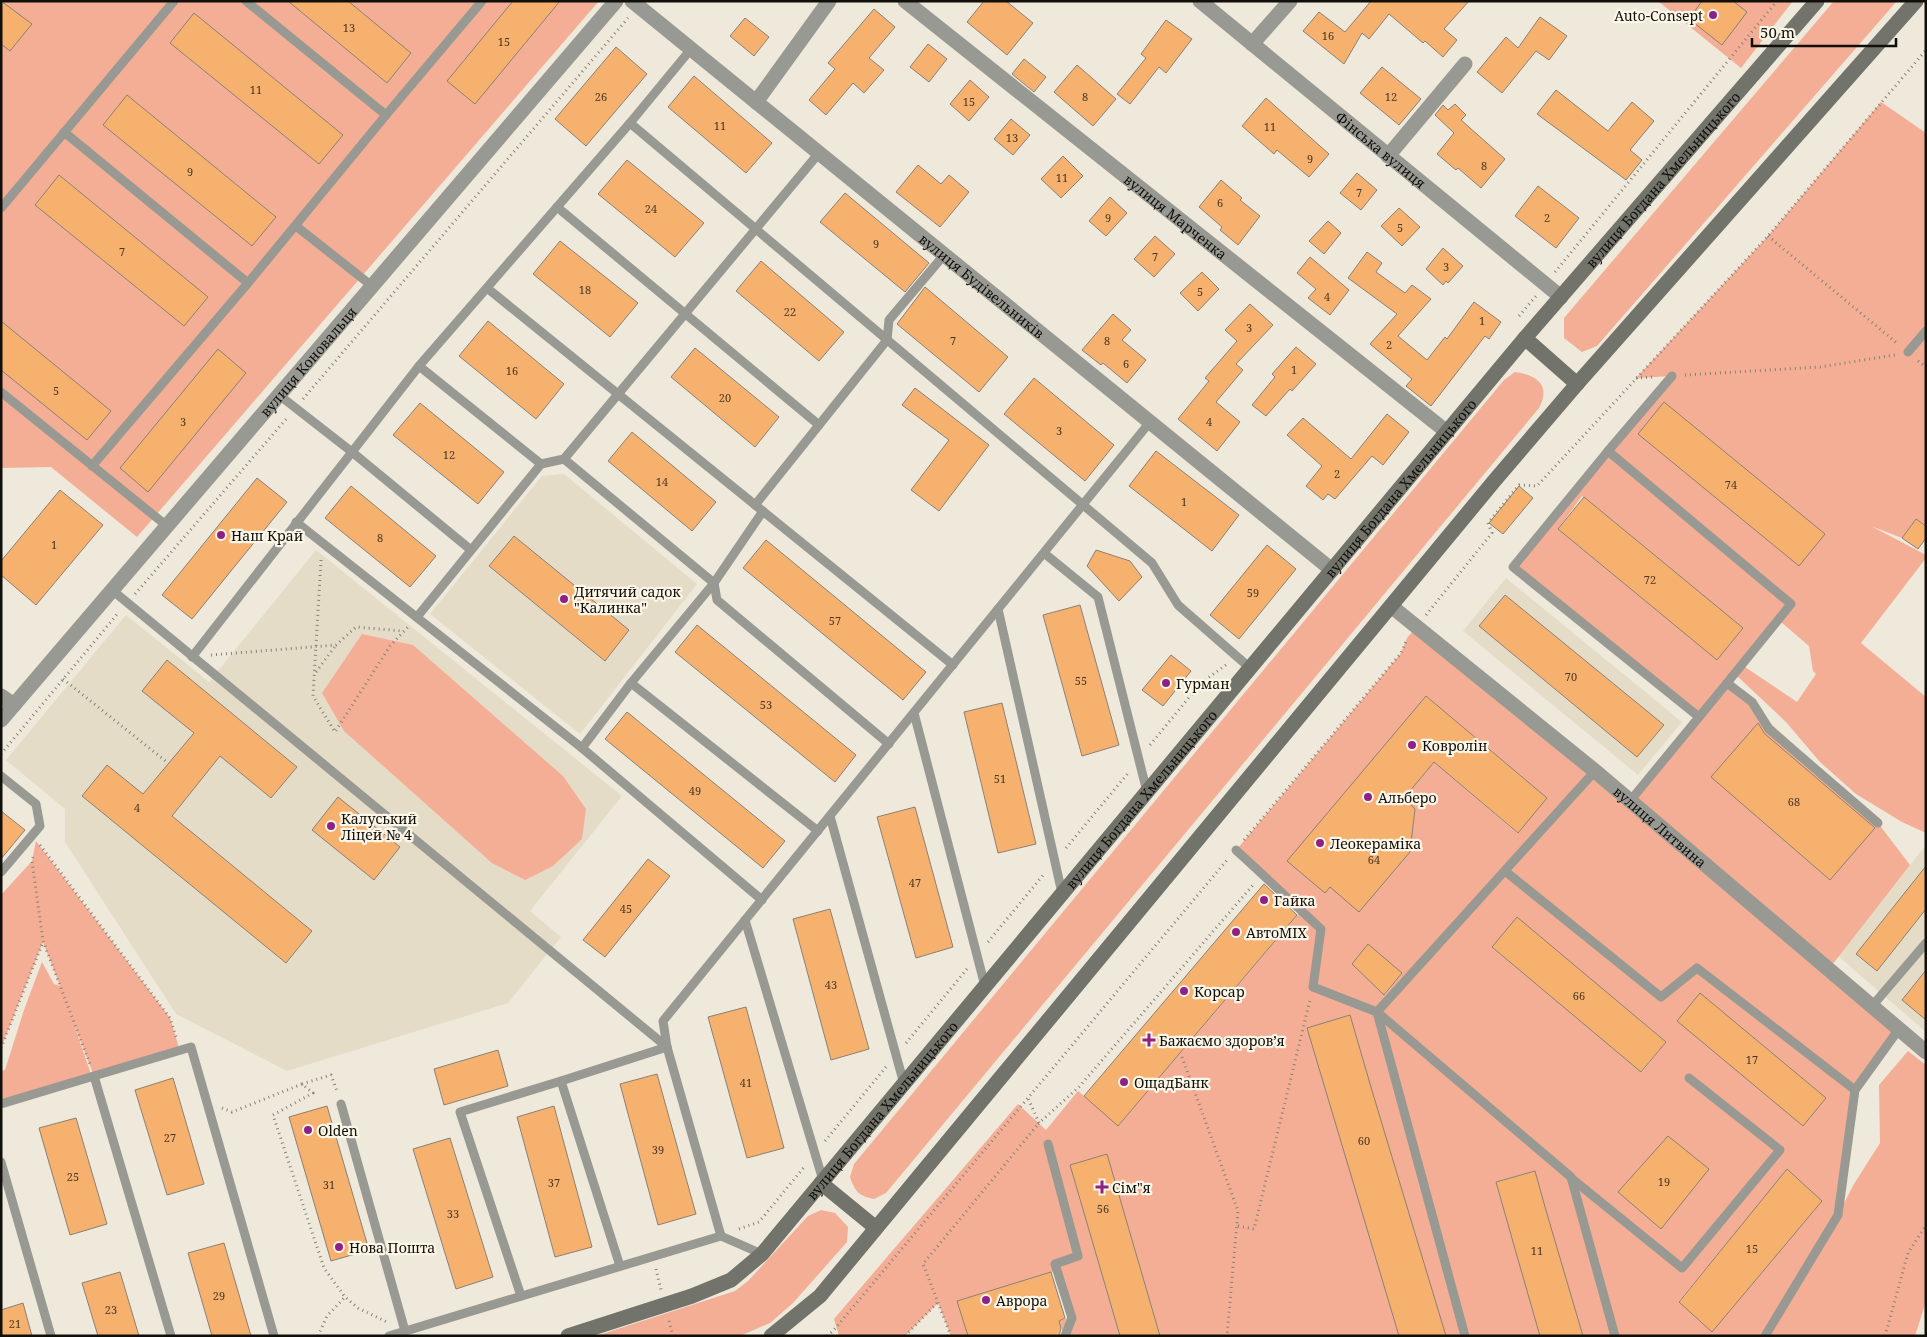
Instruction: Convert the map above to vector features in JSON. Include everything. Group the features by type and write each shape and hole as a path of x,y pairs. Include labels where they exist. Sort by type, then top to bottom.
{"street":[{"name":"вулиця Коновальця","path":"1,720 616,1"},
{"path":"756,102 829,1"},
{"name":"вулиця Марченка","path":"905,1 1447,432"},
{"name":"Фінська вулиця","path":"1200,1 1561,297"},
{"path":"1252,44 1290,1"},
{"name":"вулиця Богдана Хмельницького","path":"568,1336 692,1296 731,1280 762,1254 1525,338 1817,1"},
{"path":"771,1336 820,1296 1390,606 1577,384 1916,1"},
{"name":"вулиця Будівельників","path":"635,4 1332,570"},
{"path":"1388,156 1465,64"},
{"path":"1525,338 1577,384"},
{"name":"вулиця Литвина","path":"1390,606 1595,771 1873,1005 1926,1052"},
{"path":"1,696 14,705"},
{"path":"821,1183 876,1228"}],"lane":[{"path":"1,208 174,1"},
{"path":"246,1 386,115"},
{"path":"92,466 296,226 482,1"},
{"path":"192,656 420,366 691,49"},
{"path":"630,122 1152,563 1178,605 1250,668"},
{"path":"64,132 248,283"},
{"path":"417,617 541,464 564,459 819,153"},
{"path":"556,207 819,425"},
{"path":"296,226 372,286"},
{"path":"755,505 887,340 889,320 944,255"},
{"path":"487,288 953,665"},
{"path":"1908,352 1926,331"},
{"path":"420,366 541,464"},
{"path":"1672,376 1513,567 1699,716"},
{"path":"1,392 167,526"},
{"path":"279,395 352,452 471,550"},
{"path":"721,1236 667,1048 663,1021 1150,422"},
{"path":"1608,451 1791,604 1630,801"},
{"path":"564,459 714,583 717,600 889,744"},
{"path":"582,748 631,683 714,583 763,511"},
{"path":"296,522 582,748 762,900"},
{"path":"1044,553 1098,597 1147,792"},
{"path":"112,590 667,1048"},
{"path":"998,609 1062,893"},
{"path":"631,683 818,831"},
{"path":"1727,683 1752,702 1769,729 1878,823"},
{"path":"914,713 985,986"},
{"path":"1377,1012 1595,771"},
{"path":"1,776 36,804 40,826 1,872"},
{"path":"830,816 904,1084"},
{"path":"1236,850 1320,929 1313,987 1377,1012 1570,1178 1682,1268 1780,1150 1689,1078"},
{"path":"1505,871 1661,997 1697,968 1855,1090"},
{"path":"745,920 822,1177 821,1183"},
{"path":"1873,1005 1926,943"},
{"path":"1377,1012 1465,1336"},
{"path":"1765,1336 1838,1215 1855,1090 1899,1029"},
{"path":"1,1104 191,1047 274,1336"},
{"path":"521,1296 460,1112 667,1048"},
{"path":"94,1076 171,1336"},
{"path":"561,1081 620,1266"},
{"path":"342,1104 405,1331"},
{"path":"1048,1144 1078,1256 1055,1264 1072,1318 1065,1336"},
{"path":"1,1162 51,1336"},
{"path":"1570,1178 1615,1336"},
{"path":"389,1336 721,1236 762,1254"}],"path":[{"path":"1,754 635,4"},
{"path":"827,1336 1401,653 1408,638 1417,626 1492,533 1488,523 1519,485 1537,486 1768,236 1925,53"},
{"path":"1768,236 1926,367"},
{"path":"1636,378 1820,367 1908,352"},
{"path":"322,542 313,696 334,732 390,646 417,617"},
{"path":"315,673 336,645 356,627 403,631"},
{"path":"192,656 336,645"},
{"path":"721,1236 759,1222 1201,683 1238,657"},
{"path":"63,679 168,762"},
{"path":"35,848 36,841 170,1018 180,1050"},
{"path":"33,854 32,861 43,941 94,1076"},
{"path":"951,1336 923,1264 1038,1124 1079,1087 1262,875"},
{"path":"1,1048 43,941"},
{"path":"1238,1226 1254,1228 1313,987"},
{"path":"1182,1057 1238,1211 1227,1336"},
{"path":"207,1104 232,1112 302,1084 331,1075 342,1104"},
{"path":"302,1084 313,1093 273,1115 324,1268 345,1297 358,1308 405,1331"},
{"path":"1028,1098 1038,1124"},
{"path":"1885,1336 1908,1253 1926,1225"},
{"path":"653,1256 663,1298"},
{"path":"318,1336 326,1316 345,1297"},
{"path":"905,1336 938,1302"},
{"path":"668,1320 673,1336"}],"shaded area":[{"path":"1,1 599,1 137,537 51,467 1,468"},
{"path":"1658,1 1793,1 1741,68"},
{"path":"1834,1 1897,1 1597,346 1582,352 1564,338 1564,318"},
{"path":"1881,102 1926,133 1926,525 1916,519 1902,538 1871,526 1926,555 1926,558 1861,643 1926,697 1926,833 1902,822 1856,794 1820,762 1786,722 1736,675 1727,683 1878,823 1910,865 1829,969 1899,1029 1855,1090 1839,1213 1854,1184 1880,1143 1879,1085 1908,1051 1926,1065 1926,1301 1915,1336 1583,1336 1534,1171 1496,1182 1541,1336 1160,1336 1107,1154 1070,1165 1120,1336 1064,1336 1059,1321 1070,1317 1055,1271 958,1301 968,1336 951,1336 938,1303 905,1336 839,1336 834,1319 1018,1104 1046,1130 1078,1091 1119,1125 1300,912 1257,872 1233,854 1401,653 1407,638 1417,626 1630,801 1699,717 1513,567 1672,376 1636,378 1768,236","holes":["1582,496 1743,628 1717,660 1558,529","1781,622 1809,646 1813,671 1816,674 1797,702 1742,665","1426,696 1547,798 1517,833 1434,762 1404,798 1415,809 1410,852 1330,887","1517,918 1666,1042 1642,1072 1492,947","1368,944 1401,974 1385,995 1352,964","1787,1170 1822,1201 1712,1331 1679,1301"]},
{"path":"1515,372 1523,373 1540,382 1543,393 1539,408 886,1193 874,1199 858,1192 850,1177 854,1164 1504,380"},
{"name":"Дитячий садок \"Калинка\"","path":"564,474 697,584 580,734 430,614 542,476"},
{"name":"Калуський Ліцей № 4","path":"316,550 622,796 530,911 561,937 508,1003 287,1071 176,1014 65,842 65,809 6,760 126,615 209,682"},
{"path":"1506,578 1682,722 1638,775 1463,631"},
{"path":"362,634 413,645 563,776 586,809 582,839 553,866 525,880 492,863 344,731 322,693"},
{"path":"36,841 170,1018 180,1051 94,1076 72,1019 92,1077 1,1104 1,1071 5,1070 42,962 54,984 60,986 43,942 1,1048 1,895 32,861"},
{"path":"1926,845 1926,1032 1838,956"},
{"path":"821,1210 835,1213 848,1227 847,1242 793,1303 770,1323 740,1336 596,1336 735,1291 748,1281 808,1216"}],"building":[{"path":"1,1 32,24 10,51 1,44"},
{"path":"288,1 348,1 411,53 387,83"},
{"path":"513,1 560,1 475,104 447,81"},
{"path":"984,1 1006,1 1033,23 1007,55 967,22"},
{"path":"1371,1 1469,1 1444,29 1457,40 1443,57 1425,41 1423,43 1389,14 1369,39 1362,33 1344,64 1303,31 1319,12 1345,32"},
{"path":"1702,1 1733,1 1747,12 1722,45 1689,19"},
{"path":"874,9 895,27 869,58 884,70 864,93 853,83 826,115 809,100 835,69 828,63"},
{"path":"194,13 343,135 319,164 170,43"},
{"path":"1540,17 1567,36 1549,60 1536,51 1502,93 1477,72 1506,37 1518,48"},
{"path":"745,18 769,37 754,56 730,36"},
{"path":"1166,20 1192,39 1166,73 1159,67 1130,104 1117,94 1146,58 1141,54"},
{"path":"928,44 947,59 929,82 910,67"},
{"path":"616,47 647,74 586,146 555,119"},
{"path":"1024,59 1046,77 1034,92 1012,74"},
{"path":"1077,65 1116,99 1093,126 1054,92"},
{"path":"1382,67 1421,99 1399,125 1360,93"},
{"path":"694,76 772,143 746,173 668,107"},
{"path":"970,80 989,97 969,121 950,104"},
{"path":"1556,90 1608,131 1632,102 1654,121 1630,150 1642,160 1626,180 1537,114"},
{"path":"127,95 276,217 252,246 103,125"},
{"path":"1266,98 1329,154 1309,177 1277,150 1274,154 1242,126"},
{"path":"1455,104 1466,115 1461,120 1505,159 1481,188 1458,168 1456,170 1437,154 1454,133 1435,115 1443,105 1448,110"},
{"path":"1011,119 1030,135 1013,155 994,139"},
{"path":"1063,156 1083,176 1061,198 1041,179"},
{"path":"627,160 704,223 675,257 598,194"},
{"path":"918,165 941,184 949,175 969,192 940,227 896,192"},
{"path":"1357,173 1377,190 1361,210 1340,193"},
{"path":"59,175 208,297 184,326 35,205"},
{"path":"1221,180 1242,198 1240,200 1260,216 1238,245 1220,230 1222,227 1199,207"},
{"path":"1538,186 1579,218 1556,248 1515,216"},
{"path":"845,193 929,263 905,292 820,222"},
{"path":"1110,197 1127,213 1106,236 1089,221"},
{"path":"1399,208 1420,227 1402,246 1381,226"},
{"path":"1328,221 1341,233 1324,254 1309,241"},
{"path":"1155,236 1175,254 1154,277 1134,259"},
{"path":"560,241 638,303 610,337 533,274"},
{"path":"1443,248 1463,266 1448,283 1446,281 1443,285 1426,269"},
{"path":"1367,252 1382,263 1376,272 1405,293 1412,285 1431,299 1398,336 1427,360 1445,337 1447,339 1474,302 1501,322 1489,339 1485,336 1431,406 1406,386 1412,379 1370,344 1397,314 1348,278"},
{"path":"1310,257 1349,290 1330,315 1308,298 1316,289 1297,273"},
{"path":"761,261 844,332 819,361 736,291"},
{"path":"1202,272 1219,289 1198,311 1180,293"},
{"path":"925,287 1008,357 979,392 897,324"},
{"path":"1250,304 1273,325 1236,364 1243,370 1216,402 1240,422 1217,451 1178,419 1209,381 1205,378 1237,341 1225,330"},
{"path":"1113,314 1131,330 1122,340 1146,360 1127,383 1103,363 1101,365 1082,350"},
{"path":"1,321 111,411 87,440 1,370"},
{"path":"488,321 564,384 536,419 459,356"},
{"path":"1296,347 1316,364 1266,416 1252,405 1275,377 1272,374"},
{"path":"695,348 779,417 755,447 671,377"},
{"path":"218,349 246,373 148,492 120,468"},
{"path":"1034,378 1114,445 1085,481 1004,414"},
{"path":"915,388 989,445 939,511 911,490 949,440 902,405"},
{"path":"1664,402 1825,534 1799,566 1638,434"},
{"path":"420,403 504,472 478,504 393,435"},
{"path":"1387,414 1409,432 1383,465 1372,456 1335,499 1328,494 1323,500 1306,486 1322,466 1287,435 1303,418 1351,459"},
{"path":"632,432 716,502 692,531 608,461"},
{"path":"1156,451 1239,515 1212,551 1129,486"},
{"path":"257,478 287,502 192,619 162,595"},
{"path":"351,486 436,556 410,587 325,518"},
{"path":"1519,486 1533,498 1503,534 1489,523"},
{"path":"60,490 103,525 36,605 1,575 1,561"},
{"path":"1584,497 1743,628 1717,660 1558,529"},
{"path":"1916,519 1926,526 1926,538 1918,549 1902,538"},
{"path":"514,536 629,630 605,661 489,566"},
{"path":"766,540 926,672 903,700 743,568"},
{"path":"1267,545 1296,569 1239,639 1210,615"},
{"path":"1096,550 1130,561 1142,577 1119,601 1087,566"},
{"path":"1505,595 1664,725 1637,757 1479,626"},
{"path":"1080,605 1119,745 1082,756 1043,615"},
{"path":"697,625 856,755 835,782 675,652"},
{"path":"1171,655 1191,671 1163,706 1142,690"},
{"path":"167,660 297,767 271,798 220,756 172,816 312,931 286,963 82,796 107,765 143,794 194,733 142,691"},
{"path":"1426,696 1547,798 1518,833 1434,762 1404,798 1415,809 1410,852 1359,912 1330,887 1325,893 1287,861"},
{"path":"1002,703 1036,844 998,853 964,712"},
{"path":"627,712 785,841 763,868 605,739"},
{"path":"1758,723 1765,734 1875,828 1830,880 1711,777"},
{"path":"338,797 400,847 374,880 312,830"},
{"path":"915,807 953,947 916,958 877,817"},
{"path":"1,811 25,830 1,859"},
{"path":"648,859 670,876 605,957 583,940"},
{"path":"1926,866 1926,909 1877,971 1856,954"},
{"path":"1264,884 1297,915 1118,1126 1084,1096"},
{"path":"830,909 869,1049 831,1060 793,919"},
{"path":"1517,917 1666,1042 1641,1072 1492,947"},
{"path":"1368,944 1402,973 1384,995 1352,964"},
{"path":"1926,970 1926,1020 1902,1000"},
{"path":"1700,993 1826,1098 1803,1126 1677,1021"},
{"path":"746,1007 784,1148 747,1158 708,1017"},
{"path":"1350,1015 1446,1336 1399,1336 1307,1028"},
{"path":"498,1050 508,1086 444,1105 434,1069"},
{"path":"657,1074 696,1214 658,1225 620,1084"},
{"path":"173,1078 204,1184 167,1195 135,1090"},
{"path":"327,1106 369,1250 331,1261 289,1117"},
{"path":"554,1106 592,1247 555,1257 517,1117"},
{"path":"76,1118 107,1224 70,1235 39,1128"},
{"path":"1668,1136 1709,1169 1661,1229 1618,1192"},
{"path":"450,1138 493,1277 456,1289 413,1149"},
{"path":"1107,1154 1160,1336 1120,1336 1070,1165"},
{"path":"1787,1169 1822,1201 1712,1332 1679,1302"},
{"path":"1535,1171 1583,1336 1540,1336 1496,1182"},
{"path":"224,1243 251,1336 212,1336 188,1253"},
{"path":"120,1272 139,1336 98,1336 82,1283"},
{"path":"1051,1272 1065,1318 1059,1321 1061,1328 1059,1336 968,1336 957,1301"},
{"path":"23,1303 32,1336 1,1336 1,1310"}],"place":[{"name":"Auto-Consept","path":"1713,15"},
{"name":"Наш Край","path":"221,535"},
{"name":"Дитячий садок \"Калинка\"","path":"564,599"},
{"name":"Гурман","path":"1166,683"},
{"name":"Ковролін","path":"1412,745"},
{"name":"Альберо","path":"1368,797"},
{"name":"Калуський Ліцей № 4","path":"331,826"},
{"name":"Леокераміка","path":"1320,843"},
{"name":"Гайка","path":"1264,900"},
{"name":"АвтоMIX","path":"1236,932"},
{"name":"Корсар","path":"1184,991"},
{"name":"Бажаємо здоровʼя","path":"1149,1040"},
{"name":"ОщадБанк","path":"1124,1082"},
{"name":"Olden","path":"308,1130"},
{"name":"Сім\"я","path":"1102,1187"},
{"name":"Нова Пошта","path":"339,1247"},
{"name":"Аврора","path":"986,1300"}]}
